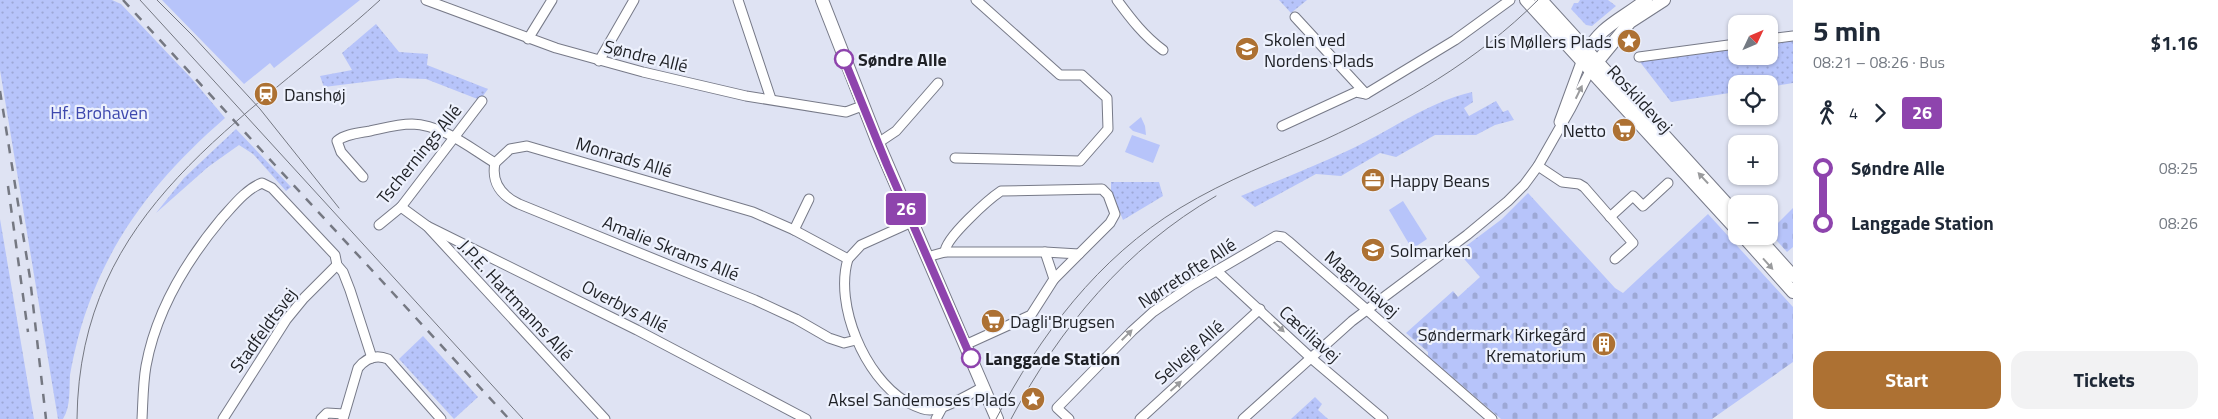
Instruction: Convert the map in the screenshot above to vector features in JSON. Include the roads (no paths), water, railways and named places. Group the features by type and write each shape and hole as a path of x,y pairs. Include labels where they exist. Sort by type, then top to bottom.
{"street":[{"path":"528,39 552,0"},
{"path":"599,61 634,0"},
{"path":"738,0 771,99"},
{"path":"822,0 862,106 997,419"},
{"path":"955,158 970,162 1080,161 1108,129 1107,98 1082,75 1060,75 976,0"},
{"path":"1117,0 1141,31 1163,50"},
{"path":"1282,126 1356,92 1366,94 1451,42 1510,0"},
{"name":"Roskildevej","path":"1526,0 1589,64 1728,213"},
{"name":"Roskildevej","path":"1541,0 1588,50 1589,64"},
{"path":"1588,50 1597,36 1610,24 1646,0"},
{"path":"1243,419 1341,330 1498,211 1524,185 1538,166 1589,64 1630,22 1664,0"},
{"name":"Søndre Allé","path":"427,1 528,39 599,61 746,96 846,112 862,106"},
{"path":"1295,17 1366,94"},
{"path":"1778,38 1793,36"},
{"path":"1639,57 1728,45"},
{"path":"878,143 896,131 938,83"},
{"name":"Tschernings Allé","path":"379,225 401,207 482,101"},
{"path":"363,177 341,152 337,141 340,138 397,125 427,126 454,138 495,163"},
{"name":"Monrads Allé","path":"495,163 510,149 518,146 536,148 753,212 794,230 848,258"},
{"name":"Amalie Skrams Allé","path":"495,163 494,173 497,185 507,198 519,204 755,300 796,319 830,338 844,343 856,340"},
{"path":"1538,166 1562,182 1579,184 1584,188 1633,243 1615,259"},
{"path":"142,419 146,366 154,335 163,311 181,276 198,249 226,214 249,191 262,183 272,188 331,250 336,258 337,265 343,272 372,358"},
{"path":"1610,217 1633,196 1643,206 1668,183"},
{"path":"945,252 945,248 952,238 992,197 1001,191 1102,189 1108,195 1115,214 1110,223 1054,279 1031,315 965,345"},
{"path":"794,230 809,199"},
{"name":"J.P.E. Hartmanns Allé","path":"401,207 427,226 605,419"},
{"path":"912,222 861,245 848,258 845,284 847,302 856,340 874,370 896,395 916,408 931,410 983,387"},
{"name":"Overbys Allé","path":"427,226 637,330 806,419"},
{"name":"Magnoliavej","path":"1250,252 1276,236 1283,237 1492,419"},
{"path":"1750,245 1793,292"},
{"path":"1765,245 1793,276"},
{"path":"927,257 945,252 1079,254"},
{"path":"1045,252 1054,279"},
{"name":"Nørretofte Allé","path":"1069,419 1057,408 1132,330 1172,297 1250,252"},
{"name":"Stadfeldtsvej","path":"223,419 286,320 304,298 337,265"},
{"name":"Cæciliavej","path":"1217,271 1311,358 1383,419"},
{"name":"Selveje Allé","path":"1140,419 1260,310"},
{"path":"321,419 327,412 343,416 358,368 363,361 381,356 388,359 441,419"},
{"path":"936,419 943,406"}],"tram line":[{"path":"140,0 523,419"},
{"path":"157,0 260,109 339,208"},
{"path":"77,419 85,346 106,282 138,227 178,177 224,132 380,0"},
{"path":"996,419 1032,358 1074,301 1123,250 1150,228 1197,198 1251,171 1324,140 1410,96 1490,43 1538,0"},
{"path":"1011,419 1051,353 1098,292 1153,240 1183,217 1216,196"}],"railway":[{"path":"123,0 509,419"},
{"path":"0,91 30,278 46,419"},
{"path":"8,186 28,332"}],"place":[{"name":"Lis Møllers Plads","path":"1629,41"},
{"name":"Skolen ved Nordens Plads","path":"1247,49"},
{"name":"Søndre Alle","path":"844,59"},
{"name":"Danshøj","path":"266,94"},
{"name":"Netto","path":"1624,130"},
{"name":"Happy Beans","path":"1373,180"},
{"name":"Solmarken","path":"1373,250"},
{"name":"Dagli'Brugsen","path":"993,321"},
{"name":"Søndermark Kirkegård Krematorium","path":"1604,344"},
{"name":"Langgade Station","path":"971,358"},
{"name":"Aksel Sandemoses Plads","path":"1033,399"}],"park label":[{"name":"Hf. Brohaven","path":"99,112"}]}
